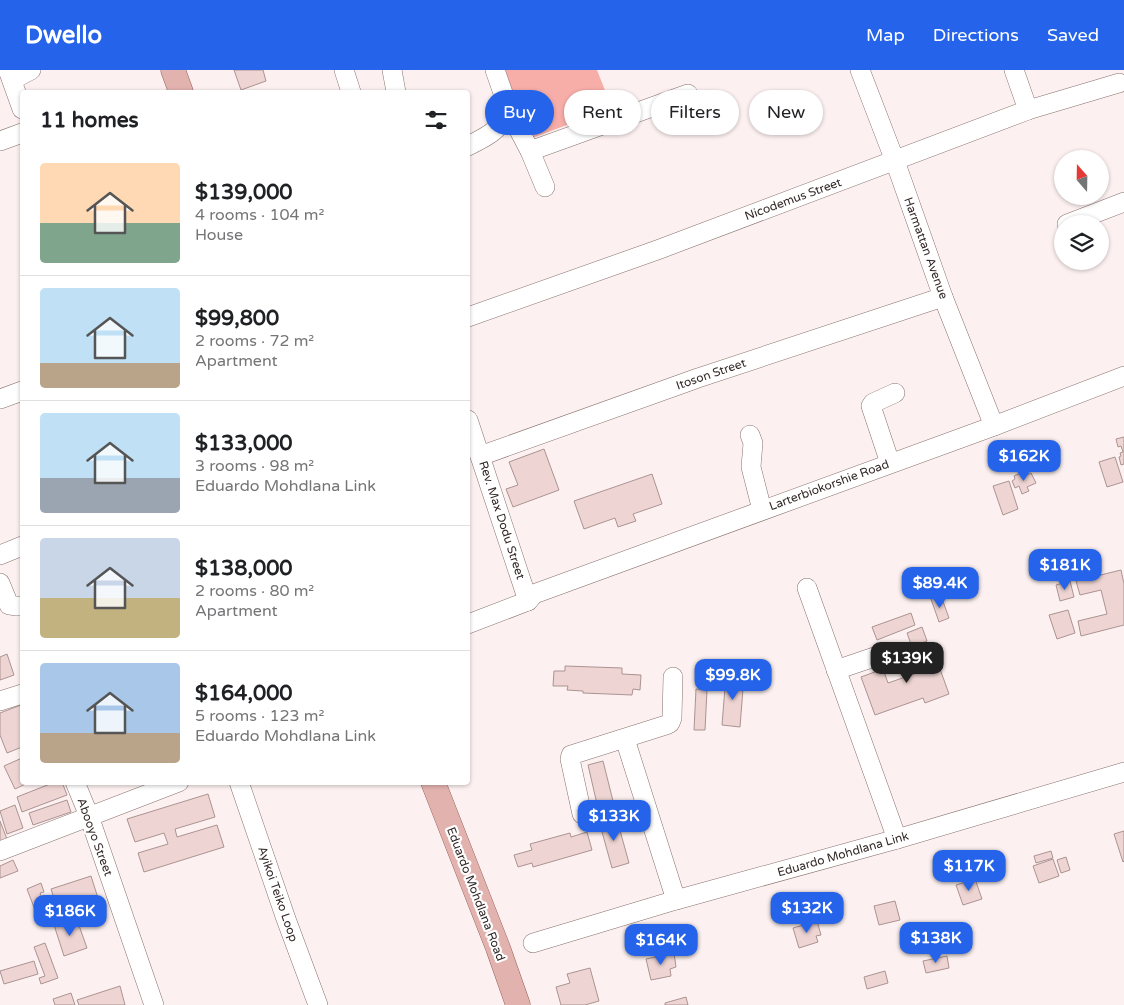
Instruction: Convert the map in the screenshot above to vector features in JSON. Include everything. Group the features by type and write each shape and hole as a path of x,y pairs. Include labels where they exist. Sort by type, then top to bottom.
{"main road":[{"path":"173,70 180,90"},
{"name":"Eduardo Mohdlana Road","path":"434,785 498,948 518,1005"}],"street":[{"path":"20,103 10,75 31,70"},
{"path":"344,70 350,90"},
{"path":"392,70 396,90"},
{"path":"495,70 502,90"},
{"name":"Harmattan Avenue","path":"860,70 895,161 943,297 994,426"},
{"path":"1014,70 1028,110"},
{"name":"Nicodemus Street","path":"470,316 660,249 1028,110 1121,83"},
{"path":"530,151 651,107"},
{"path":"0,141 20,134"},
{"path":"470,145 490,135"},
{"path":"522,135 546,187"},
{"path":"1090,215 1124,202"},
{"name":"Itoson Street","path":"476,460 698,378 943,297"},
{"name":"Larterbiokorshie Road","path":"470,613 529,596 994,426 1124,376"},
{"path":"0,399 20,392"},
{"path":"890,463 871,406 873,402 895,393"},
{"name":"Rev. Max Dodu Street","path":"470,430 476,460 529,596"},
{"path":"750,435 753,443 751,467 762,510"},
{"path":"0,554 20,547"},
{"path":"0,583 9,605 20,606"},
{"path":"807,588 897,839"},
{"name":"Larterbiokorshie Road","path":"470,623 529,596"},
{"path":"836,670 886,653"},
{"path":"582,814 570,759 571,755 625,739 670,722 672,718 673,677"},
{"path":"0,701 20,695"},
{"path":"625,739 676,900"},
{"name":"Eduardo Mohdlana Link","path":"533,943 676,900 897,839 1124,772"},
{"name":"Abooyo Street","path":"76,785 89,816 154,1005"},
{"path":"0,851 171,785"},
{"name":"Ayikoi Teiko Loop","path":"240,785 318,1005"}],"shaded area":[{"path":"501,70 597,70 605,90 564,90 564,126 554,130 554,90 508,90"},
{"path":"525,135 540,135 527,140"}],"building":[{"path":"234,70 263,70 266,81 241,90"},
{"path":"1124,437 1124,464 1121,465 1119,457 1121,456 1120,453 1123,452 1121,446 1118,447 1116,439"},
{"path":"544,449 559,490 513,507 506,489 518,485 509,462"},
{"path":"1115,457 1123,482 1107,487 1099,462"},
{"path":"1021,473 1023,477 1031,473 1036,483 1027,487 1029,491 1022,494 1019,486 1015,488 1012,481 1015,479 1014,476"},
{"path":"652,474 662,504 633,514 636,521 618,527 615,518 584,529 574,501"},
{"path":"1009,481 1018,509 1003,515 993,486"},
{"path":"1121,570 1124,584 1124,625 1081,636 1078,621 1107,614 1101,590 1080,595 1076,581"},
{"path":"1070,581 1074,597 1060,601 1056,585"},
{"path":"941,596 949,618 939,622 931,599"},
{"path":"1068,610 1075,633 1057,639 1049,615"},
{"path":"911,613 915,625 877,640 872,627"},
{"path":"922,627 927,641 912,647 907,633"},
{"path":"931,644 949,694 925,703 923,698 875,715 861,677 883,669 888,683 917,673 909,652"},
{"path":"7,654 14,675 0,680 0,657"},
{"path":"565,666 622,668 622,674 641,675 640,690 633,689 632,695 583,693 583,691 567,690 568,686 553,686 554,671 565,671"},
{"path":"726,675 744,676 740,727 722,725"},
{"path":"696,689 707,690 705,730 694,730"},
{"path":"20,705 20,748 7,753 0,735 0,713"},
{"path":"20,759 20,785 24,785 15,789 4,766"},
{"path":"603,761 616,813 600,817 588,765"},
{"path":"47,785 63,785 67,795 22,812 17,797"},
{"path":"208,794 215,817 175,829 177,837 217,825 224,847 144,872 138,853 168,844 164,833 135,842 127,819"},
{"path":"67,800 71,812 33,825 29,813"},
{"path":"15,805 23,828 7,834 0,811"},
{"path":"616,816 629,863 612,868 599,821"},
{"path":"0,821 7,839 0,842"},
{"path":"1124,831 1124,861 1123,862 1114,834"},
{"path":"587,832 592,850 533,867 532,863 518,867 514,855 532,850 530,844 570,833 571,837"},
{"path":"1051,851 1053,858 1036,863 1034,856"},
{"path":"1066,857 1070,870 1061,873 1057,860"},
{"path":"1053,859 1059,876 1039,883 1033,866"},
{"path":"13,860 18,871 0,878 0,866"},
{"path":"91,876 98,898 58,911 51,889"},
{"path":"975,879 982,899 963,905 956,885"},
{"path":"41,883 44,892 40,893 45,906 35,910 27,889"},
{"path":"895,901 900,920 879,925 874,906"},
{"path":"76,917 87,948 64,956 54,925"},
{"path":"817,921 821,935 816,936 818,942 799,948 793,928"},
{"path":"45,943 58,978 41,984 39,978 45,976 34,947"},
{"path":"674,953 676,967 670,969 671,976 651,980 646,959"},
{"path":"947,956 949,968 926,973 923,961"},
{"path":"34,961 38,974 4,984 0,971"},
{"path":"590,968 599,1001 585,1005 561,1005 556,987 570,983 567,974"},
{"path":"885,971 888,983 867,989 864,977"},
{"path":"120,986 125,1005 79,1005 77,1000"},
{"path":"71,993 75,1005 55,1005 53,999"},
{"path":"686,997 688,1005 665,1005 665,1003"}]}
